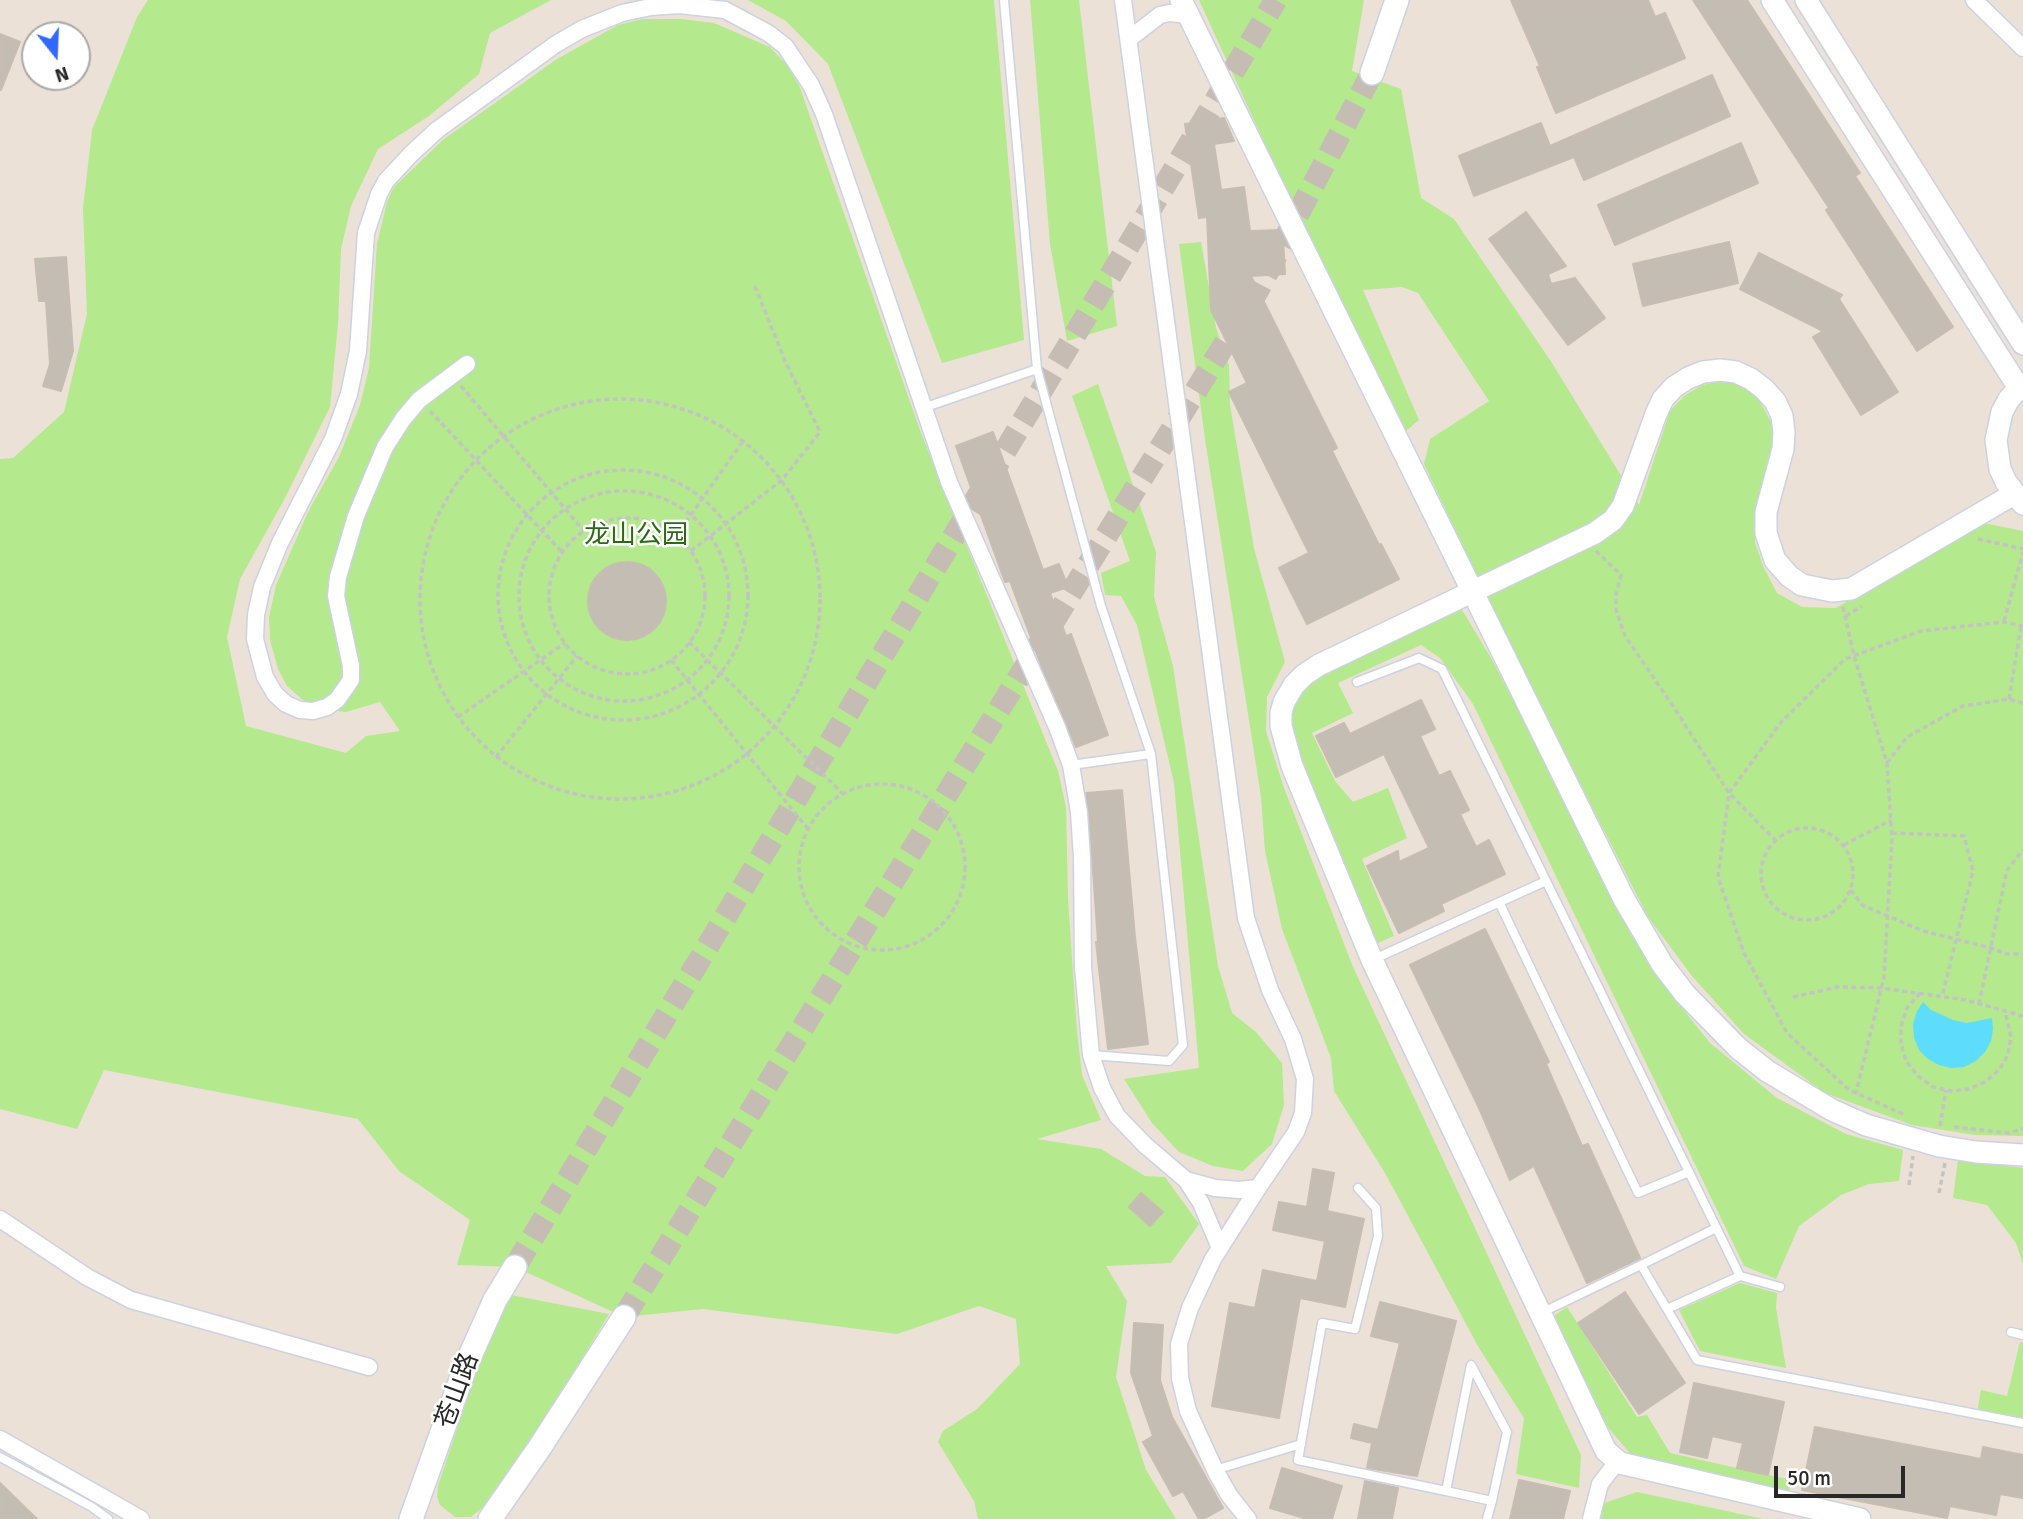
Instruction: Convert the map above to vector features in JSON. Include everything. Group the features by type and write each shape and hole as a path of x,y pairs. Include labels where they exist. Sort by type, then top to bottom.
{"main road":[{"path":"1372,73 1398,0"},
{"name":"苍山路","path":"411,1519 471,1353 495,1300 514,1267"},
{"path":"490,1519 624,1317"}],"street":[{"path":"1124,0 1246,918 1270,990 1293,1039 1304,1079 1303,1113 1296,1132 1220,1248 1190,1308 1178,1354 1182,1392 1215,1470 1229,1495 1248,1519"},
{"path":"1772,0 2021,386 2003,412 1996,440 2000,469 2018,499 1868,581 1840,591 1802,585 1781,568 1771,551 1765,522 1783,449 1782,416 1764,388 1751,379 1736,372 1703,372 1688,377 1663,399 1619,513 1603,528 1311,670 1294,685 1284,702 1280,726 1292,766 1372,960 1600,1441 1611,1458 1620,1463 1860,1519"},
{"path":"1806,0 2023,344"},
{"path":"1974,0 2023,48"},
{"path":"467,364 419,400 403,419 385,447 356,516 338,577 336,596 351,666 351,680 337,701 313,711 300,710 286,704 275,694 265,677 255,639 256,615 262,587 280,543 333,439 349,394 358,351 364,247 368,224 379,194 394,171 437,130 556,44 582,29 622,13 679,5 725,10 768,33 796,60 824,114 949,482 1057,727 1071,765 1079,812 1083,967 1091,1055 1102,1088 1117,1116 1145,1145 1186,1180 1206,1212 1220,1248"},
{"path":"1129,39 1160,15 1185,7 1630,911 1662,964 1685,994 1738,1048 1799,1091 1867,1125 1951,1137 1976,1152 2023,1155"},
{"path":"1186,1180 1215,1188 1258,1188"},
{"path":"0,1219 87,1277 131,1300 369,1367"},
{"path":"0,1439 141,1519"},
{"path":"1591,1519 1600,1484 1620,1463"}],"lane":[{"path":"1004,0 1037,369 1101,606 1151,754 1183,1045 1169,1061 1091,1055"},
{"path":"923,408 1037,369"},
{"path":"1357,682 1419,657 1442,669 1740,1276"},
{"path":"1071,765 1151,754"},
{"path":"1372,960 1546,881"},
{"path":"1499,902 1638,1193 1689,1172"},
{"path":"1358,1188 1376,1208 1378,1236 1355,1329 1322,1323 1298,1460 1492,1501"},
{"path":"1541,1313 1716,1228"},
{"path":"1641,1265 1697,1360 2023,1423"},
{"path":"1667,1309 1740,1276 1780,1287"},
{"path":"2011,1332 2023,1335"},
{"path":"1446,1491 1471,1365 1507,1432 1488,1519"},
{"path":"1215,1470 1301,1444"},
{"path":"0,1457 92,1507 108,1519"}],"path":[{"path":"691,551 782,480 820,432 786,363 754,284"},
{"path":"452,376 584,531"},
{"path":"419,400 562,552"},
{"path":"602,400 659,403 687,411 713,422 743,441 782,480 794,500 816,552 820,581 821,609 810,665 798,691 774,726 747,754 720,773 666,794 638,799 581,796 553,789 527,777 480,744 445,699 433,673 420,618 419,590 430,534 452,491 476,460 504,437 546,414 573,405 602,400"},
{"path":"677,536 743,441"},
{"path":"620,469 652,473 682,484 703,498 727,523 745,565 749,597 744,628 722,674 699,695 669,712 637,720 604,719 572,710 545,695 523,672 505,642 497,609 498,575 508,543 526,514 550,491 587,475 620,469"},
{"path":"615,492 642,493 668,501 691,515 710,536 723,562 729,587 728,613 721,638 707,660 687,680 662,694 634,701 606,700 580,692 558,679 540,660 526,636 519,609 520,581 527,555 542,531 566,509 588,498 615,492"},
{"path":"631,519 660,525 677,536 691,551 702,573 705,597 701,621 689,642 671,660 653,669 623,673 594,667 577,656 555,626 550,608 551,579 562,552 584,531 602,522 631,519"},
{"path":"1583,538 1621,575 1616,595 1616,610 1625,636 1729,793 1775,840"},
{"path":"1969,542 1980,538 2023,550 2004,622"},
{"path":"1840,591 1854,656 1886,763 1892,833 1881,988 1856,1093"},
{"path":"1846,617 1868,603"},
{"path":"1909,1185 1914,1130 1849,1090 1787,1033 1744,953 1718,877 1729,793 1782,721 1845,659 1921,631 2004,622 2022,626 2010,699"},
{"path":"689,642 842,793"},
{"path":"458,717 565,643"},
{"path":"496,757 577,656"},
{"path":"671,660 808,829"},
{"path":"1886,763 1907,737 1963,706 2010,699 2023,703"},
{"path":"869,784 896,784 922,793 943,808 958,831 966,856 965,883 956,908 939,929 917,943 891,951 862,949 836,937 815,918 802,892 798,864 804,836 819,811 842,793 869,784"},
{"path":"1844,845 1891,820"},
{"path":"1803,827 1818,828 1833,835 1844,845 1852,859 1854,875 1851,890 1843,904 1831,914 1800,920 1786,916 1774,907 1765,895 1760,881 1760,866 1775,840 1787,831 1803,827"},
{"path":"1892,833 1964,836 1973,870 1942,997"},
{"path":"1979,1003 2007,870 2023,850"},
{"path":"1851,890 1862,905 1923,931 2007,954 2023,954"},
{"path":"1793,998 1838,987 1881,988 1979,1003 2023,1016"},
{"path":"1920,993 1908,1008 1901,1026 1901,1044 1906,1061 1917,1076 1933,1087 1947,1090 1969,1089 1985,1082 1999,1070 2008,1055 2011,1037 2005,1011"},
{"path":"1933,1125 1940,1126 1947,1090"},
{"path":"1939,1193 1951,1137 2008,1133 2023,1129"}],"green space":[{"name":"龙山公园","path":"148,0 551,0 490,33 479,74 429,116 378,149 351,206 341,249 338,324 330,407 285,498 240,579 227,637 246,726 346,753 366,736 400,731 380,702 346,712 327,710 304,701 287,686 278,669 270,640 269,617 276,585 309,510 339,457 360,405 369,368 377,244 387,202 394,187 444,139 557,59 618,25 643,19 681,19 714,23 770,47 786,64 799,85 921,433 1058,771 1066,807 1068,899 1082,1075 1101,1120 1037,1139 1101,1149 1145,1176 1165,1177 1199,1224 1171,1263 1106,1266 1127,1301 1116,1377 1146,1470 1176,1519 978,1519 974,1501 938,1442 943,1431 977,1409 1020,1364 1016,1319 979,1306 897,1334 703,1309 624,1317 515,1267 457,1265 470,1220 399,1171 358,1119 104,1070 77,1129 0,1109 0,459 13,458 64,412 87,314 83,208 92,130 137,17"},
{"path":"748,0 994,0 1024,340 942,363 828,64 786,21"},
{"path":"1030,0 1079,0 1117,326 1067,341 1050,244"},
{"path":"1199,0 1364,0 1352,71 1401,89 1421,198 1454,219 1552,363 1639,505 1670,411 1684,396 1702,385 1726,380 1741,385 1759,399 1772,424 1775,442 1755,512 1755,543 1777,593 1802,607 1836,608 1979,522 2023,531 2023,1136 1975,1135 1912,1125 1825,1093 1744,1034 1692,976 1648,917 1516,658 1424,464 1430,439 1489,401 1418,293 1402,287 1363,290 1419,420 1406,431 1291,201"},
{"path":"1201,242 1216,328 1229,365 1230,405 1254,548 1285,662 1267,697 1266,731 1283,785 1353,967 1581,1455 1579,1488 1516,1474 1524,1418 1479,1348 1385,1173 1334,1091 1331,1058 1282,929 1265,851 1261,797 1205,439 1179,244"},
{"path":"1098,384 1156,552 1154,597 1173,666 1218,966 1232,1013 1256,1032 1282,1063 1284,1105 1272,1144 1243,1171 1213,1166 1179,1152 1152,1123 1124,1079 1199,1068 1174,783 1137,625 1121,596 1105,595 1101,573 1130,561 1072,396"},
{"path":"1462,610 1491,658 1557,782 1602,880 1656,975 1710,1043 1777,1098 1846,1134 1903,1150 1899,1181 1869,1184 1841,1195 1799,1226 1776,1279 1744,1266 1473,704 1440,658 1421,645 1338,683 1353,713 1312,733 1335,781 1353,802 1388,788 1407,838 1362,859 1394,936 1373,945 1293,741 1292,710 1311,677 1404,633"},
{"path":"1958,1160 2023,1168 2023,1264 2016,1243 1987,1205 1953,1198"},
{"path":"1740,1283 1777,1293 1776,1308 1786,1368 1700,1351 1679,1310"},
{"path":"511,1295 609,1314 553,1407 482,1508 471,1517 455,1517 440,1505 437,1497 438,1486 492,1332"},
{"path":"1567,1307 1637,1417 1647,1415 1670,1453 1791,1480 1788,1496 1638,1463 1596,1413 1552,1317"},
{"path":"2020,1342 2023,1343 2023,1420 1977,1413 1981,1390 2007,1396"},
{"path":"1637,1492 1764,1519 1601,1519 1604,1503"}],"water":[{"path":"1923,1002 1931,1010 1953,1020 1967,1023 1992,1018 1991,1041 1985,1052 1964,1067 1951,1068 1928,1059 1919,1050 1914,1038 1913,1024"}],"building":[{"path":"1511,0 1648,0 1655,17 1665,13 1685,58 1556,113 1537,67 1540,66"},
{"path":"1693,0 1747,0 1860,173 1855,176 1953,327 1917,351 1826,210 1829,208"},
{"path":"0,34 20,42 1,90 0,89"},
{"path":"1712,75 1730,116 1584,180 1574,157 1474,196 1459,156 1541,123 1550,146"},
{"path":"1224,118 1234,141 1214,144 1221,190 1244,187 1250,231 1280,230 1283,237 1285,274 1251,276 1337,448 1332,451 1399,579 1307,624 1279,568 1309,553 1229,392 1247,383 1211,310 1207,217 1199,218 1185,124"},
{"path":"1741,143 1758,183 1615,245 1598,205"},
{"path":"1526,212 1566,266 1548,274 1551,284 1575,278 1605,318 1568,345 1489,239"},
{"path":"1729,242 1738,283 1643,306 1633,264"},
{"path":"1759,253 1842,295 1839,299 1898,392 1861,415 1813,337 1823,331 1740,289"},
{"path":"66,257 73,351 61,391 43,386 50,364 46,301 39,301 35,259"},
{"path":"993,432 1043,570 1059,564 1068,587 1050,593 1066,636 1071,634 1108,735 1076,747 1041,665 1010,581 1005,582 956,446"},
{"path":"627,562 642,565 655,573 663,586 666,601 663,616 655,629 642,637 627,640 612,637 599,629 591,616 588,601 591,586 599,573 612,565"},
{"path":"1421,700 1435,729 1420,736 1439,776 1450,771 1469,810 1460,814 1476,847 1489,840 1505,874 1441,904 1444,911 1399,933 1367,866 1398,851 1399,862 1429,848 1384,754 1336,777 1316,736 1344,723 1350,734"},
{"path":"1122,790 1148,1044 1108,1049 1096,942 1086,793"},
{"path":"1485,929 1549,1062 1546,1064 1582,1146 1588,1144 1640,1258 1587,1283 1534,1166 1510,1180 1479,1108 1410,965"},
{"path":"1313,1169 1334,1173 1327,1211 1364,1219 1345,1307 1300,1298 1279,1418 1212,1406 1230,1303 1255,1308 1263,1270 1317,1281 1325,1241 1273,1230 1279,1202 1307,1207"},
{"path":"1141,1193 1163,1212 1150,1226 1129,1207"},
{"path":"1625,1292 1685,1383 1639,1414 1578,1323"},
{"path":"1380,1302 1456,1321 1417,1476 1367,1468 1372,1443 1351,1438 1354,1424 1378,1430 1400,1343 1371,1336"},
{"path":"1134,1323 1163,1325 1160,1380 1172,1417 1223,1508 1203,1519 1199,1519 1183,1491 1173,1496 1143,1442 1153,1436 1131,1373"},
{"path":"1694,1383 1784,1402 1768,1475 1737,1468 1743,1443 1712,1436 1707,1458 1680,1452"},
{"path":"1815,1427 1981,1459 1983,1447 2023,1455 2023,1498 2000,1494 1996,1515 1950,1506 1947,1518 1802,1490"},
{"path":"1282,1468 1342,1486 1332,1519 1307,1519 1270,1508"},
{"path":"1519,1480 1570,1491 1563,1519 1510,1519"},
{"path":"1365,1481 1398,1488 1392,1519 1358,1519"},
{"path":"0,1483 37,1519 0,1519"}],"tunnel":[{"path":"515,1267 1276,0"},
{"path":"624,1317 1258,290 1372,73"}]}
